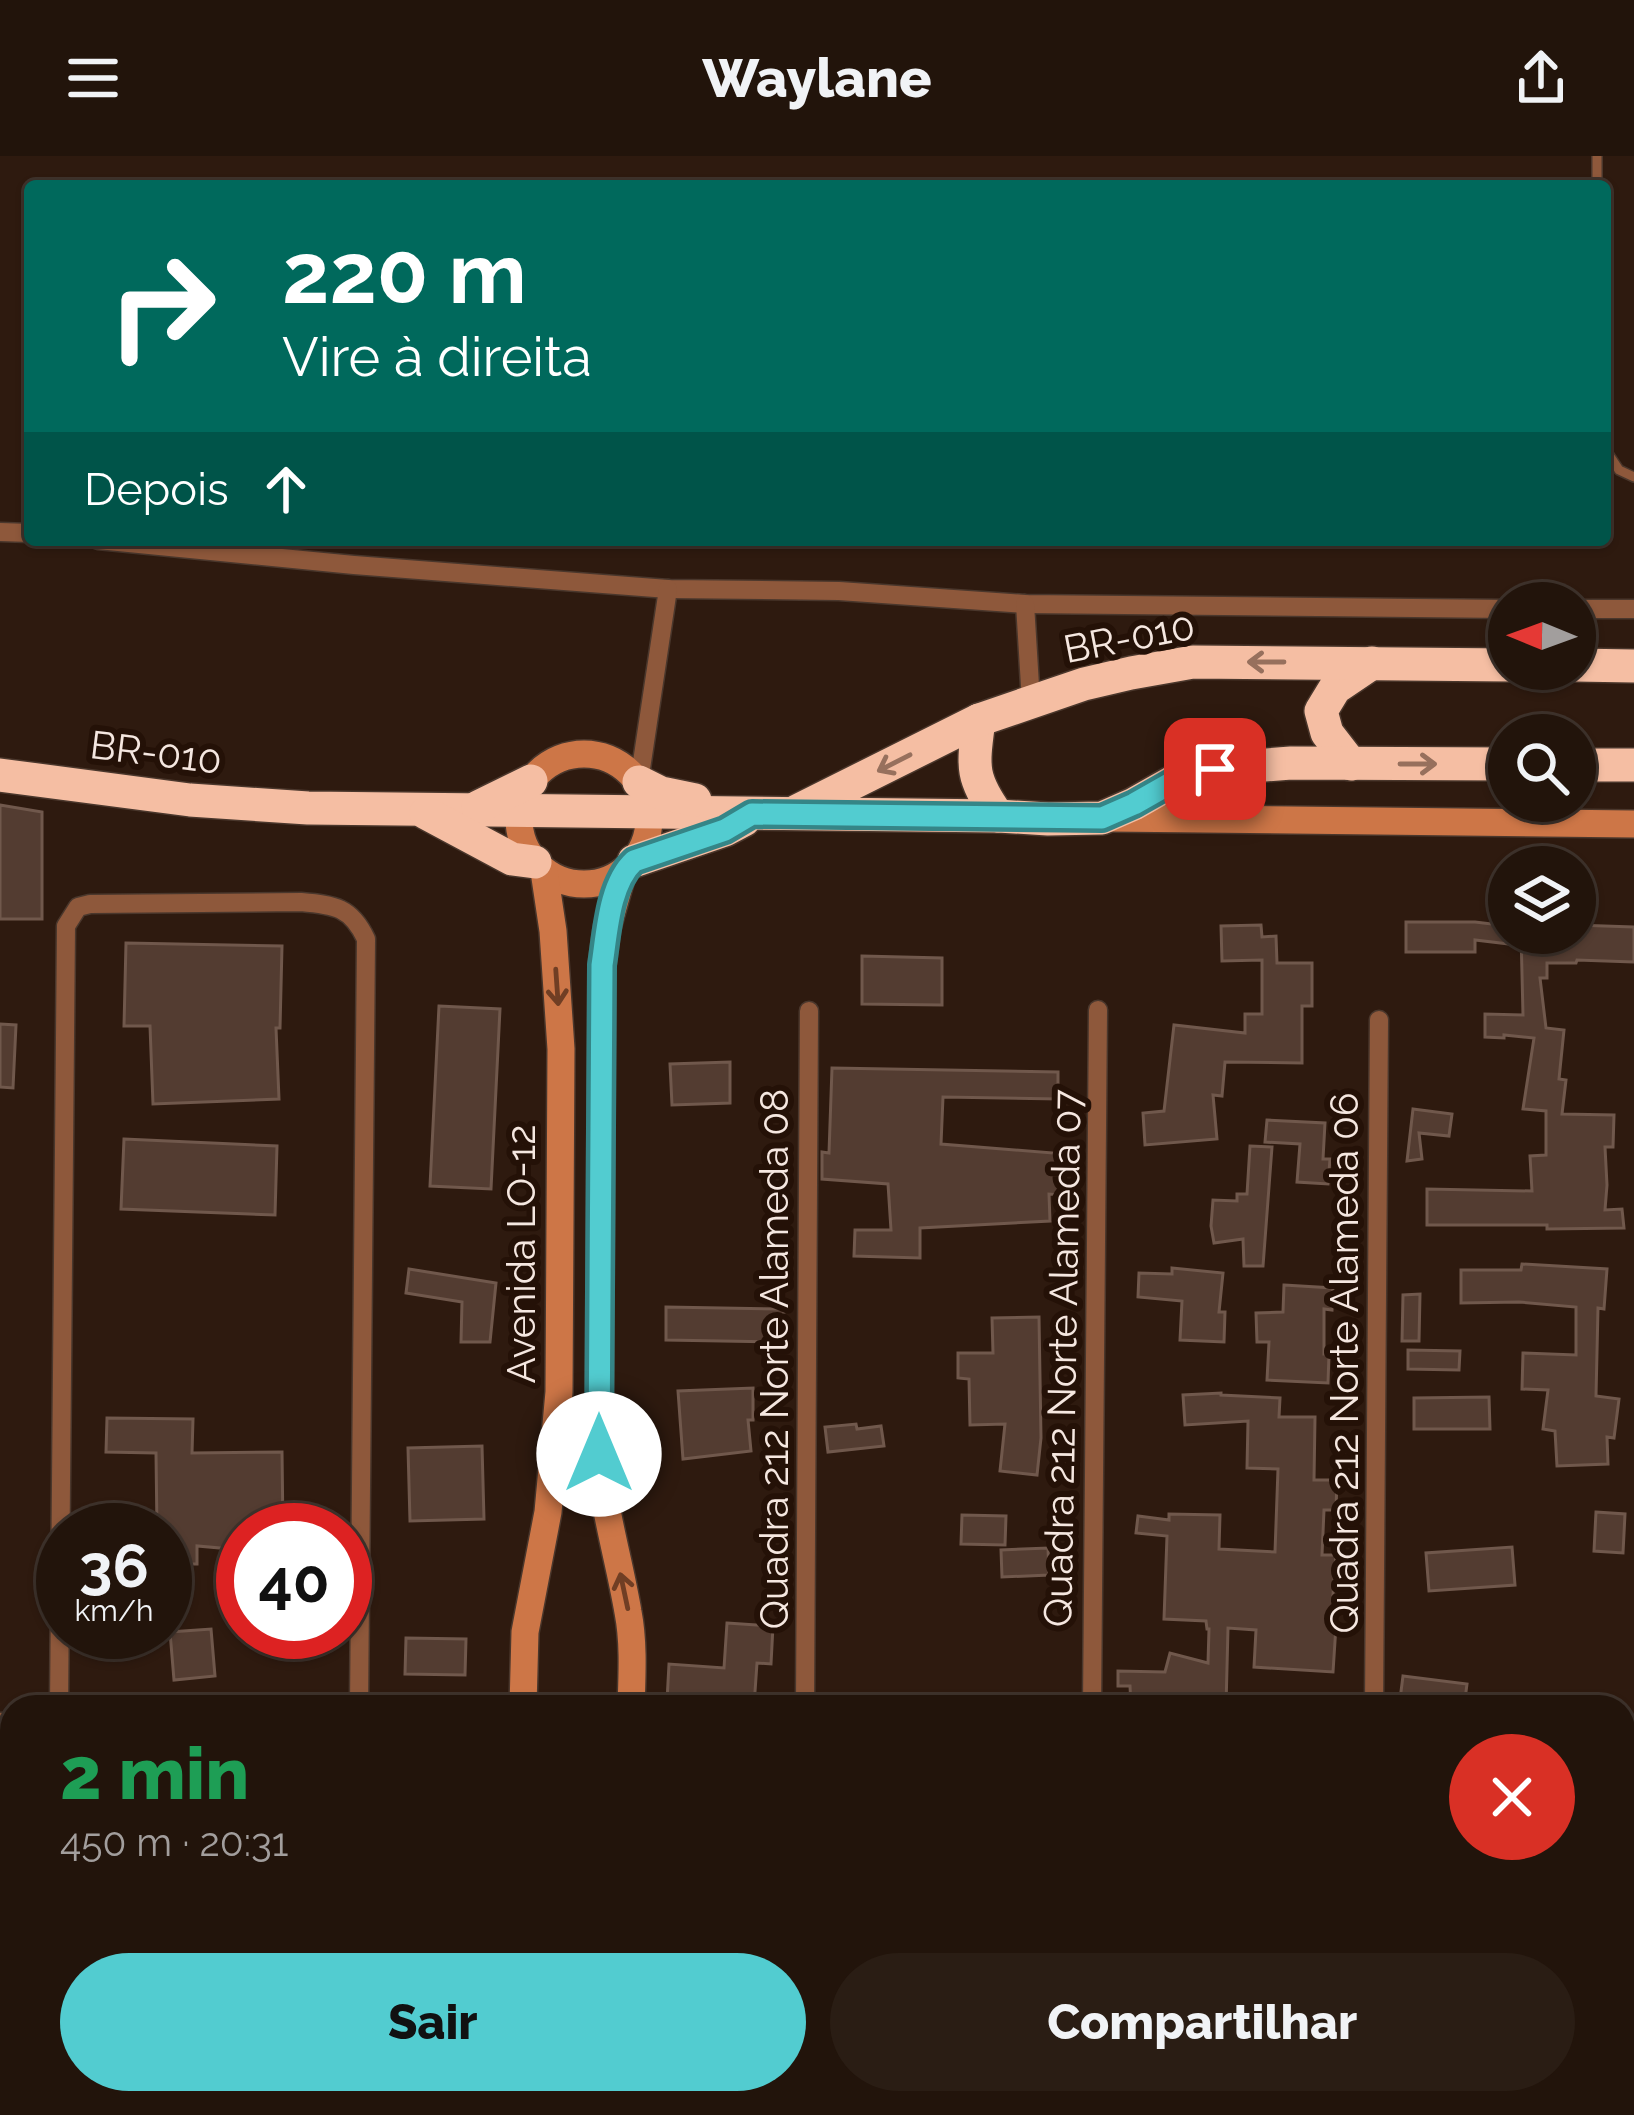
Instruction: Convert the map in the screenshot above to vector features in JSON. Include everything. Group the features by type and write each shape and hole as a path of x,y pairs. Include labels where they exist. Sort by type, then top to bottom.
{"highway":[{"name":"BR-010","path":"791,814 979,720 1084,684 1192,662 1488,664"},
{"path":"1352,764 1327,733 1321,711 1335,688 1372,663"},
{"path":"1596,665 1634,666"},
{"path":"979,720 974,763 977,782 998,816"},
{"path":"525,796 644,797 744,814 1102,818 1171,783 1215,769 1291,763 1488,764"},
{"path":"1596,765 1634,765"},
{"name":"BR-010","path":"0,775 190,800 308,808 471,811 525,796"},
{"path":"419,810 512,859 540,867"},
{"path":"628,867 725,830 744,814"}],"street":[{"path":"159,546 668,589 839,591 1025,604 1488,609"},
{"path":"644,797 668,589"},
{"path":"1025,604 1031,702"},
{"path":"1596,609 1634,609"},
{"path":"525,796 555,761 575,754 615,762 644,797"},
{"name":"Avenida LO-12","path":"523,1695 524,1632 548,1512 559,1393 561,1049 554,931 540,867 525,847 520,829 525,796"},
{"name":"Avenida LO-12","path":"631,1695 629,1615 599,1454 602,965 607,928 628,867 643,847 648,830 644,797"},
{"path":"1102,818 1634,824"},
{"path":"540,867 562,881 584,885 604,881 628,867"},
{"path":"59,1695 66,926 78,907 90,904 301,902 343,911 356,919 366,939 359,1695"},
{"name":"Quadra 212 Norte Alameda 07","path":"1092,1695 1098,1010"},
{"name":"Quadra 212 Norte Alameda 08","path":"805,1695 809,1011"},
{"name":"Quadra 212 Norte Alameda 06","path":"1374,1695 1379,1020"}],"lane":[{"path":"1611,458 1619,470 1634,477"}],"building":[{"path":"0,805 42,812 42,919 0,919"},
{"path":"1406,922 1488,924 1488,942 1475,940 1475,952 1406,952"},
{"path":"1261,925 1262,937 1276,936 1277,963 1312,963 1312,1006 1302,1006 1302,1063 1225,1062 1222,1096 1213,1095 1217,1139 1145,1145 1143,1113 1164,1111 1174,1025 1245,1033 1245,1014 1262,1014 1262,960 1222,961 1221,926"},
{"path":"1596,926 1634,927 1634,962 1547,963 1547,978 1540,978 1546,1028 1564,1030 1559,1079 1566,1080 1562,1114 1614,1115 1613,1147 1605,1147 1605,1210 1622,1209 1624,1228 1427,1225 1427,1189 1532,1191 1530,1156 1546,1155 1546,1111 1523,1109 1534,1038 1485,1037 1485,1014 1523,1015 1522,954 1596,954"},
{"path":"126,943 282,946 280,1028 276,1028 279,1099 153,1104 150,1026 124,1026"},
{"path":"862,956 942,958 942,1005 862,1004"},
{"path":"439,1006 500,1009 491,1189 430,1186"},
{"path":"0,1024 16,1025 13,1088 0,1087"},
{"path":"730,1062 730,1103 672,1105 670,1064"},
{"path":"832,1068 1058,1072 1058,1099 943,1097 941,1144 1066,1154 1062,1195 1049,1194 1050,1221 920,1228 920,1258 854,1256 855,1230 891,1230 888,1184 822,1179 822,1152 829,1153"},
{"path":"1413,1109 1452,1114 1449,1136 1419,1133 1422,1159 1407,1161"},
{"path":"1267,1120 1325,1123 1323,1159 1330,1159 1328,1184 1297,1182 1300,1144 1265,1142"},
{"path":"124,1139 277,1146 275,1215 121,1209"},
{"path":"1250,1146 1272,1147 1263,1266 1244,1266 1243,1239 1214,1243 1211,1226 1213,1200 1237,1201 1237,1194 1247,1194"},
{"path":"1522,1264 1607,1269 1604,1309 1598,1308 1596,1396 1619,1399 1614,1438 1607,1437 1608,1464 1557,1466 1555,1431 1543,1429 1548,1390 1522,1389 1523,1353 1576,1355 1576,1307 1461,1303 1461,1270 1521,1270"},
{"path":"1172,1268 1223,1273 1219,1312 1225,1312 1224,1342 1180,1340 1182,1301 1138,1297 1139,1273 1172,1274"},
{"path":"409,1269 496,1283 490,1342 461,1342 462,1302 406,1293"},
{"path":"1284,1285 1333,1288 1332,1310 1324,1309 1328,1383 1267,1380 1269,1342 1257,1342 1256,1313 1283,1312"},
{"path":"1420,1294 1419,1341 1402,1341 1403,1295"},
{"path":"666,1307 784,1309 783,1342 666,1340"},
{"path":"1039,1317 1037,1475 1000,1471 1005,1424 970,1425 969,1379 958,1378 958,1353 993,1353 992,1318"},
{"path":"1408,1350 1460,1351 1459,1370 1408,1369"},
{"path":"753,1388 753,1420 748,1420 751,1451 683,1459 678,1391"},
{"path":"1183,1395 1280,1398 1279,1417 1315,1417 1314,1480 1337,1480 1336,1510 1324,1510 1322,1555 1336,1555 1333,1672 1254,1667 1256,1630 1228,1628 1226,1695 1130,1695 1130,1686 1118,1686 1118,1671 1165,1672 1170,1653 1208,1663 1206,1621 1164,1619 1167,1536 1136,1533 1138,1516 1169,1520 1169,1514 1220,1515 1219,1549 1275,1552 1278,1469 1247,1468 1248,1421 1185,1425"},
{"path":"1489,1397 1490,1429 1414,1429 1414,1398"},
{"path":"107,1418 193,1419 192,1453 282,1452 283,1503 216,1503 216,1548 197,1546 197,1564 192,1564 192,1503 157,1503 156,1453 106,1452"},
{"path":"856,1424 857,1429 881,1426 884,1446 828,1452 825,1427"},
{"path":"482,1446 484,1519 410,1521 408,1448"},
{"path":"1596,1512 1625,1514 1623,1553 1594,1551"},
{"path":"962,1515 1006,1516 1005,1545 961,1544"},
{"path":"1512,1547 1515,1585 1429,1591 1426,1553"},
{"path":"1048,1548 1049,1575 1002,1577 1001,1550"},
{"path":"727,1623 773,1626 771,1664 757,1663 755,1695 667,1695 669,1664 724,1668"},
{"path":"211,1629 215,1676 174,1680 172,1659 192,1659 192,1630"},
{"path":"406,1638 466,1639 465,1675 405,1674"},
{"path":"1403,1676 1467,1684 1466,1695 1401,1695"}],"route":[{"path":"599,1454 602,965 623,872 634,861 725,830 752,814 1102,818 1171,783 1215,769"}]}
